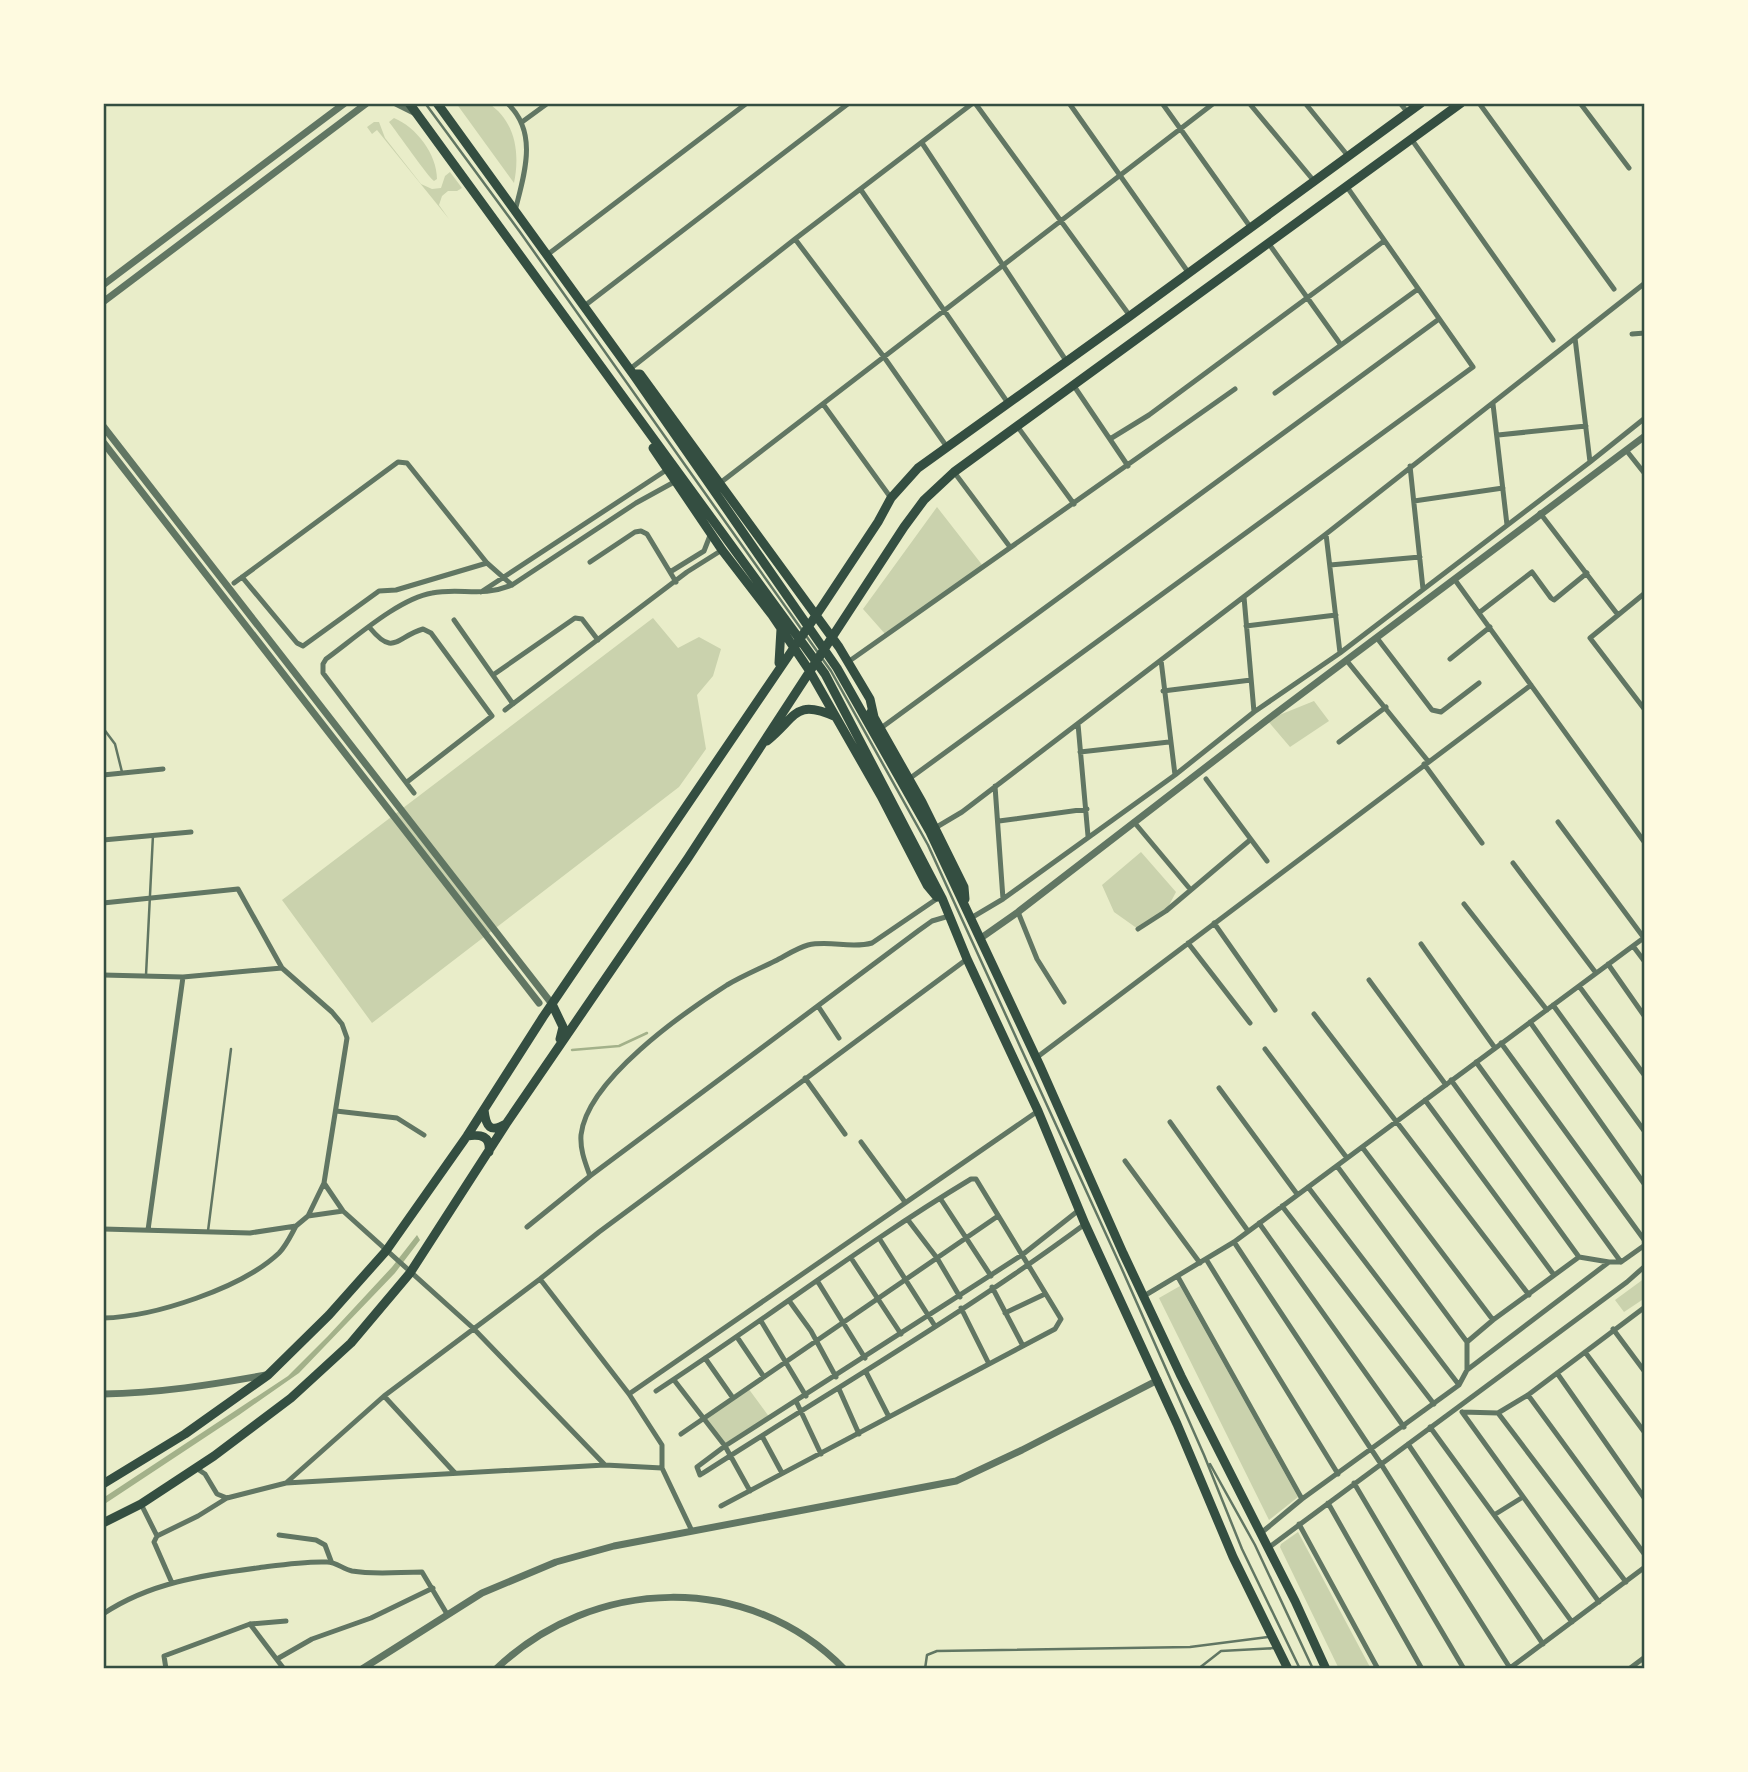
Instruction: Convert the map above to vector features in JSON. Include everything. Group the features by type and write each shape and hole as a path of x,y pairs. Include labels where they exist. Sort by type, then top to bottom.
{"main road":[{"path":"410,103 825,674 938,868 964,904 1181,1376 1326,1669"},
{"path":"437,103 631,372 837,668 930,832 938,868 940,898"},
{"path":"103,1482 114,1480 186,1434 268,1375 388,1253 543,1017 878,522 891,498 918,468 1421,103"},
{"path":"103,1523 141,1504 195,1468 291,1398 351,1343 408,1271 488,1154 688,858 809,670 924,500 954,472 1461,103"},
{"path":"631,372 640,374 816,614 870,699 874,717"},
{"path":"631,408 634,420 710,533 772,615 809,670 928,885 940,898 950,916 967,959 1038,1111 1085,1224 1158,1380 1233,1557 1288,1669"},
{"path":"772,615 783,624 790,624 799,617 802,606 794,587"},
{"path":"778,668 781,629"},
{"path":"834,712 820,671 821,666 831,659 845,665 909,779 964,887 964,904"},
{"path":"760,746 798,711 812,708 834,712"},
{"path":"539,1003 543,1017"},
{"path":"547,1063 563,1034 562,1022 552,1004"},
{"path":"484,1110 485,1120 493,1128 498,1129 506,1124"},
{"path":"467,1136 482,1135 487,1139 490,1144 488,1154"}],"street":[{"path":"103,285 345,103"},
{"path":"103,302 367,103"},
{"path":"396,103 417,114"},
{"path":"507,103 522,122 527,147 526,166 514,211"},
{"path":"522,122 539,106 548,103"},
{"path":"547,255 747,103"},
{"path":"583,307 849,103"},
{"path":"631,372 796,239 974,103 1130,316"},
{"path":"1069,103 1188,272"},
{"path":"1162,103 1251,228"},
{"path":"720,483 1213,103"},
{"path":"1249,103 1314,181"},
{"path":"1306,103 1348,156"},
{"path":"1400,103 1408,113"},
{"path":"1479,103 1614,289"},
{"path":"1580,103 1629,168"},
{"path":"1412,140 1553,340"},
{"path":"922,143 1067,362"},
{"path":"909,779 1473,367 1347,187"},
{"path":"861,190 1008,403"},
{"path":"796,239 947,447"},
{"path":"1110,439 1149,415 1384,241"},
{"path":"1269,244 1341,345"},
{"path":"145,255 152,264"},
{"path":"935,828 962,811 1244,597 1645,283"},
{"path":"1275,393 1418,289"},
{"path":"881,728 1439,319"},
{"path":"1632,334 1645,333"},
{"path":"1576,338 1590,463"},
{"path":"1074,386 1128,466"},
{"path":"848,662 1235,389"},
{"path":"823,404 891,498"},
{"path":"1493,404 1507,525"},
{"path":"971,918 1003,899 1175,775 1254,712 1340,653 1645,418"},
{"path":"103,426 552,1004"},
{"path":"1017,426 1074,504"},
{"path":"1498,435 1586,426"},
{"path":"981,938 1645,436"},
{"path":"103,442 539,1003"},
{"path":"1626,450 1645,474"},
{"path":"234,583 398,462 403,461 487,563 512,585"},
{"path":"1409,466 1423,589"},
{"path":"481,592 668,469"},
{"path":"954,472 1010,547"},
{"path":"414,793 323,673 326,659 398,607 421,596 435,592 494,593 512,585 636,503 676,481"},
{"path":"1414,501 1503,488"},
{"path":"1541,513 1618,615"},
{"path":"590,562 635,531 642,531 676,582"},
{"path":"670,572 704,551 710,533"},
{"path":"1326,534 1340,653"},
{"path":"505,710 722,550"},
{"path":"704,551 709,558"},
{"path":"1330,565 1420,557"},
{"path":"242,577 297,643 303,646 379,591 396,590 487,563"},
{"path":"1480,612 1532,572 1555,600 1587,573"},
{"path":"1455,580 1645,843"},
{"path":"1645,593 1590,638 1645,710"},
{"path":"1244,597 1254,712"},
{"path":"1246,626 1336,615"},
{"path":"493,675 575,618 582,619 598,640"},
{"path":"454,621 513,704"},
{"path":"1450,659 1490,627"},
{"path":"370,628 387,644 396,644 423,629 431,633 492,714 491,718 407,782"},
{"path":"1377,638 1432,710 1441,712 1479,683"},
{"path":"1161,660 1175,775"},
{"path":"1347,661 1386,707 1482,843"},
{"path":"1163,691 1251,680"},
{"path":"1036,1058 1531,685"},
{"path":"1339,743 1386,707"},
{"path":"1077,724 1088,836"},
{"path":"1080,752 1169,742"},
{"path":"103,775 163,769"},
{"path":"1206,779 1267,861"},
{"path":"995,786 1003,899"},
{"path":"999,821 1087,809"},
{"path":"1134,822 1190,889"},
{"path":"1144,1296 1234,1242 1644,938 1558,822"},
{"path":"103,840 191,832"},
{"path":"1138,929 1167,911 1250,839"},
{"path":"1513,863 1596,973"},
{"path":"103,903 238,889 282,968 332,1012 342,1024 348,1038 324,1183 309,1216 296,1226 281,1251 250,1274 219,1289 152,1310 103,1318"},
{"path":"590,1176 581,1151 581,1133 586,1117 609,1079 677,1021 728,984 807,945 824,943 862,946 872,943 940,898"},
{"path":"1464,904 1547,1010"},
{"path":"923,907 932,921"},
{"path":"1018,912 1037,959 1064,1002"},
{"path":"527,1227 590,1176 932,921 950,916"},
{"path":"1214,923 1275,1010"},
{"path":"872,943 881,959"},
{"path":"1188,943 1250,1023"},
{"path":"1421,944 1495,1048"},
{"path":"1633,946 1645,962"},
{"path":"286,1483 384,1396 599,1232 967,959"},
{"path":"1608,964 1645,1017"},
{"path":"103,975 183,976 282,968"},
{"path":"148,1230 183,976"},
{"path":"1369,980 1580,1257 1620,1262 1645,1243 1501,1044"},
{"path":"1579,986 1645,1076"},
{"path":"1553,1005 1645,1132"},
{"path":"818,1006 839,1038"},
{"path":"1314,1014 1529,1294"},
{"path":"1530,1022 1645,1185"},
{"path":"1265,1049 1347,1158"},
{"path":"1476,1062 1620,1262"},
{"path":"805,1078 845,1133"},
{"path":"1219,1088 1297,1194"},
{"path":"1425,1100 1554,1275"},
{"path":"336,1111 397,1118 424,1135"},
{"path":"629,1394 1038,1111"},
{"path":"1171,1122 1248,1231"},
{"path":"861,1142 905,1202"},
{"path":"1362,1147 1493,1320"},
{"path":"1125,1161 1203,1261 1338,1474"},
{"path":"1261,1533 1302,1499 1459,1385 1466,1370 1467,1342 1337,1166"},
{"path":"656,1391 879,1238 974,1178 1060,1319 1055,1329 721,1506"},
{"path":"324,1183 343,1212 473,1328 605,1465"},
{"path":"1308,1186 1459,1385"},
{"path":"940,1198 991,1276"},
{"path":"1282,1206 1434,1404"},
{"path":"1079,1210 1022,1255 960,1297 724,1446 696,1468 700,1475 866,1372 1085,1224"},
{"path":"309,1216 343,1212"},
{"path":"681,1434 998,1216"},
{"path":"908,1220 937,1258 960,1297"},
{"path":"1259,1223 1404,1427"},
{"path":"103,1229 250,1233 296,1226"},
{"path":"879,1238 936,1326"},
{"path":"1234,1242 1381,1464 1510,1668 1645,1567"},
{"path":"1467,1342 1580,1257"},
{"path":"851,1258 901,1334"},
{"path":"1466,1370 1609,1262"},
{"path":"1268,1548 1430,1427 1460,1409 1644,1267"},
{"path":"1178,1277 1302,1499"},
{"path":"540,1279 629,1394 662,1445 662,1468 692,1531"},
{"path":"818,1282 865,1358"},
{"path":"992,1287 1023,1346"},
{"path":"1005,1313 1045,1294"},
{"path":"790,1301 836,1377"},
{"path":"961,1308 989,1364"},
{"path":"1460,1409 1499,1413 1528,1395 1642,1309 1645,1318"},
{"path":"761,1321 806,1396"},
{"path":"1613,1329 1645,1372"},
{"path":"737,1337 764,1377"},
{"path":"1585,1352 1645,1433"},
{"path":"705,1359 733,1398"},
{"path":"866,1372 889,1417"},
{"path":"1557,1373 1645,1499"},
{"path":"103,1394 163,1392 268,1375"},
{"path":"674,1380 724,1446 750,1491"},
{"path":"362,1669 482,1593 556,1562 614,1546 956,1481 1158,1380"},
{"path":"839,1389 859,1434"},
{"path":"1528,1395 1645,1555"},
{"path":"384,1396 455,1473"},
{"path":"796,1401 821,1454"},
{"path":"1460,1409 1599,1602"},
{"path":"1499,1413 1626,1582"},
{"path":"1430,1427 1572,1622"},
{"path":"762,1436 782,1473"},
{"path":"1408,1444 1543,1644"},
{"path":"172,1583 154,1542 157,1536 227,1498 286,1483 605,1465 662,1468"},
{"path":"195,1468 205,1474 217,1494 227,1498"},
{"path":"1354,1483 1464,1669"},
{"path":"1494,1515 1523,1497"},
{"path":"1328,1503 1422,1669"},
{"path":"141,1504 157,1536"},
{"path":"1299,1524 1378,1669"},
{"path":"279,1535 316,1540 325,1545 331,1562"},
{"path":"103,1614 135,1594 172,1583 212,1574 279,1565 331,1562 349,1570 379,1574 422,1572 447,1614"},
{"path":"277,1659 312,1639 371,1618 433,1587"},
{"path":"496,1669 518,1650 563,1621 614,1603 667,1597 720,1602 771,1618 817,1645 844,1669"},
{"path":"166,1669 164,1656 250,1623 286,1621"},
{"path":"250,1623 281,1668"},
{"path":"1629,1669 1645,1657"}],"lane":[{"path":"425,103 831,671 938,868 1205,1455 1242,1549 1300,1669"},
{"path":"103,728 115,744 122,774"},
{"path":"146,975 153,835"},
{"path":"208,1231 231,1049"},
{"path":"1205,1455 1255,1545 1313,1669"},
{"path":"925,1669 927,1655 937,1651 1190,1647 1272,1636 1279,1625"},
{"path":"1198,1669 1221,1651 1278,1648 1291,1651"}],"shaded area":[{"path":"456,103 488,103 505,119 516,150 514,183"},
{"path":"394,118 410,128 424,142 433,160 437,179 434,181 431,178 389,122"},
{"path":"379,122 385,138 421,184 432,189 441,188 445,176 450,172 462,188 448,191 442,196 439,205 449,219 377,130 372,134 367,127"},
{"path":"937,507 983,566 886,635 863,609"},
{"path":"653,618 678,648 699,637 721,649 713,676 697,695 706,749 679,787 372,1023 282,900"},
{"path":"1314,701 1329,721 1290,747 1267,720"},
{"path":"1141,852 1176,892 1166,911 1138,929 1114,912 1102,885"},
{"path":"417,1235 420,1240 395,1273 299,1373 103,1505 103,1498 288,1376 392,1267"},
{"path":"1645,1278 1645,1298 1624,1312 1615,1300"},
{"path":"1180,1286 1298,1497 1269,1520 1159,1298"},
{"path":"748,1388 770,1418 725,1446 702,1419"},
{"path":"1298,1532 1371,1669 1339,1669 1280,1547"}],"waterway":[{"path":"572,1050 619,1046 647,1033"}]}
